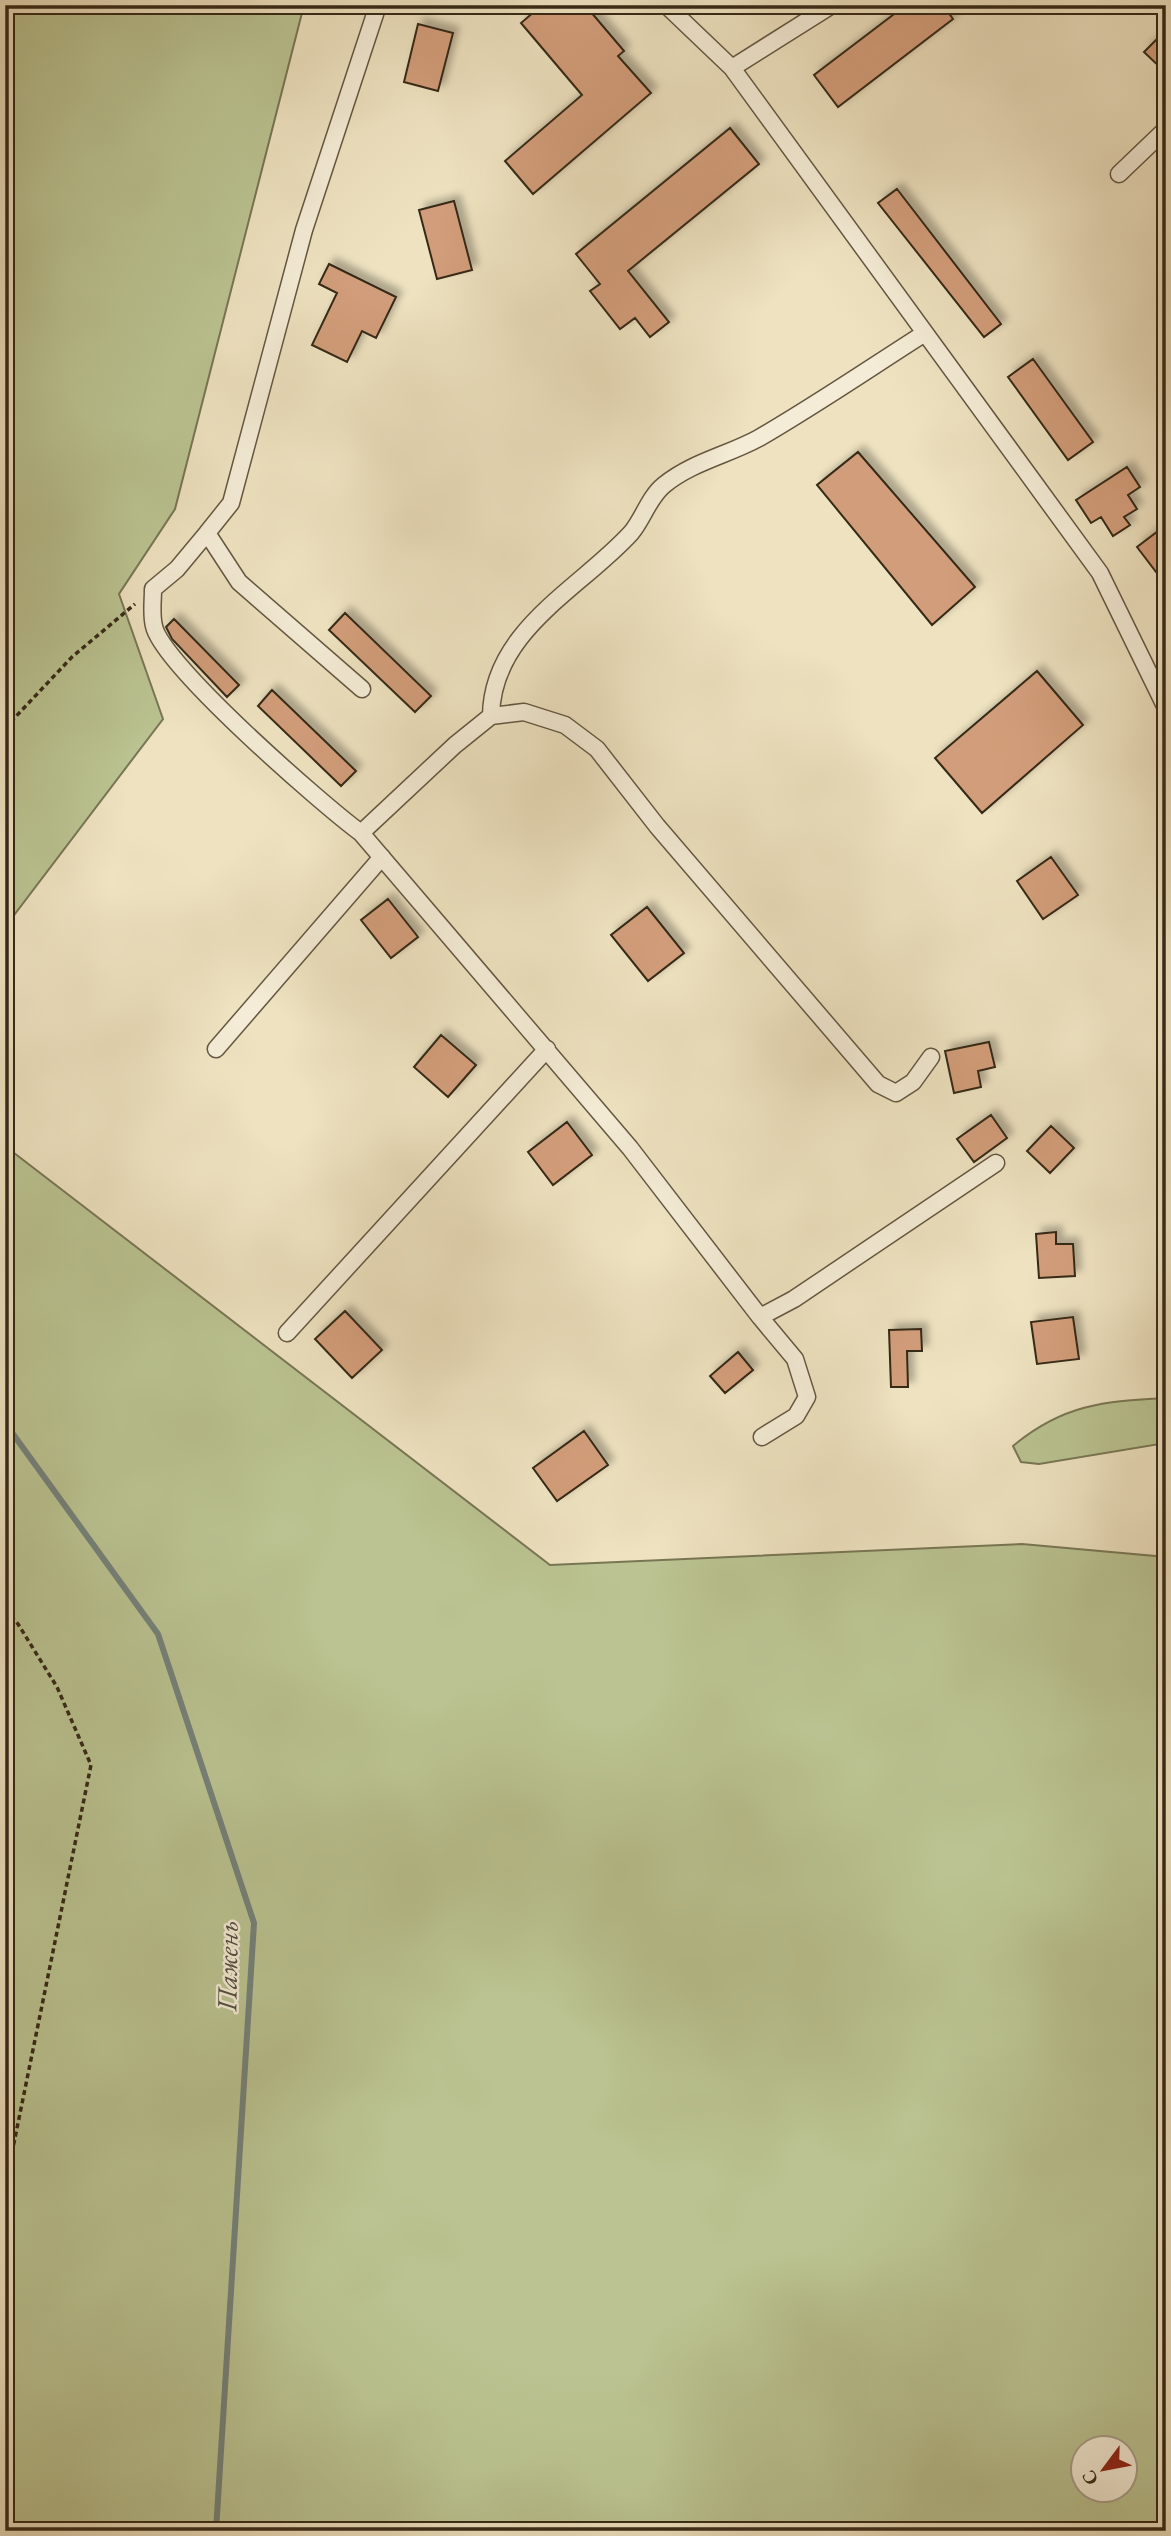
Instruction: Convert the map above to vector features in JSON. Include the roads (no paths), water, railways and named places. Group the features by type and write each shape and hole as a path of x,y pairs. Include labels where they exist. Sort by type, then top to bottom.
{"street":[{"path":"378,5 304,230 230,503 177,569 153,589 154,628 180,669 330,811 361,833 631,1148 795,1359 807,1397 796,1416 762,1437"},
{"path":"666,5 732,68 1100,573 1166,708"},
{"path":"732,68 832,5"},
{"path":"1119,174 1166,128"},
{"path":"491,716 491,691 506,657 554,599 631,532 662,486 688,469 757,439 925,333"},
{"path":"207,533 239,582 362,689"},
{"path":"361,833 455,745 491,716 524,712 565,725 597,749 657,827 878,1084 896,1093 913,1082 931,1057"},
{"path":"216,1049 382,857"},
{"path":"287,1333 547,1049"},
{"path":"760,1317 794,1299 996,1163"}],"waterway":[{"name":"Пажень","path":"5,1423 158,1634 254,1923 216,2531"}]}
